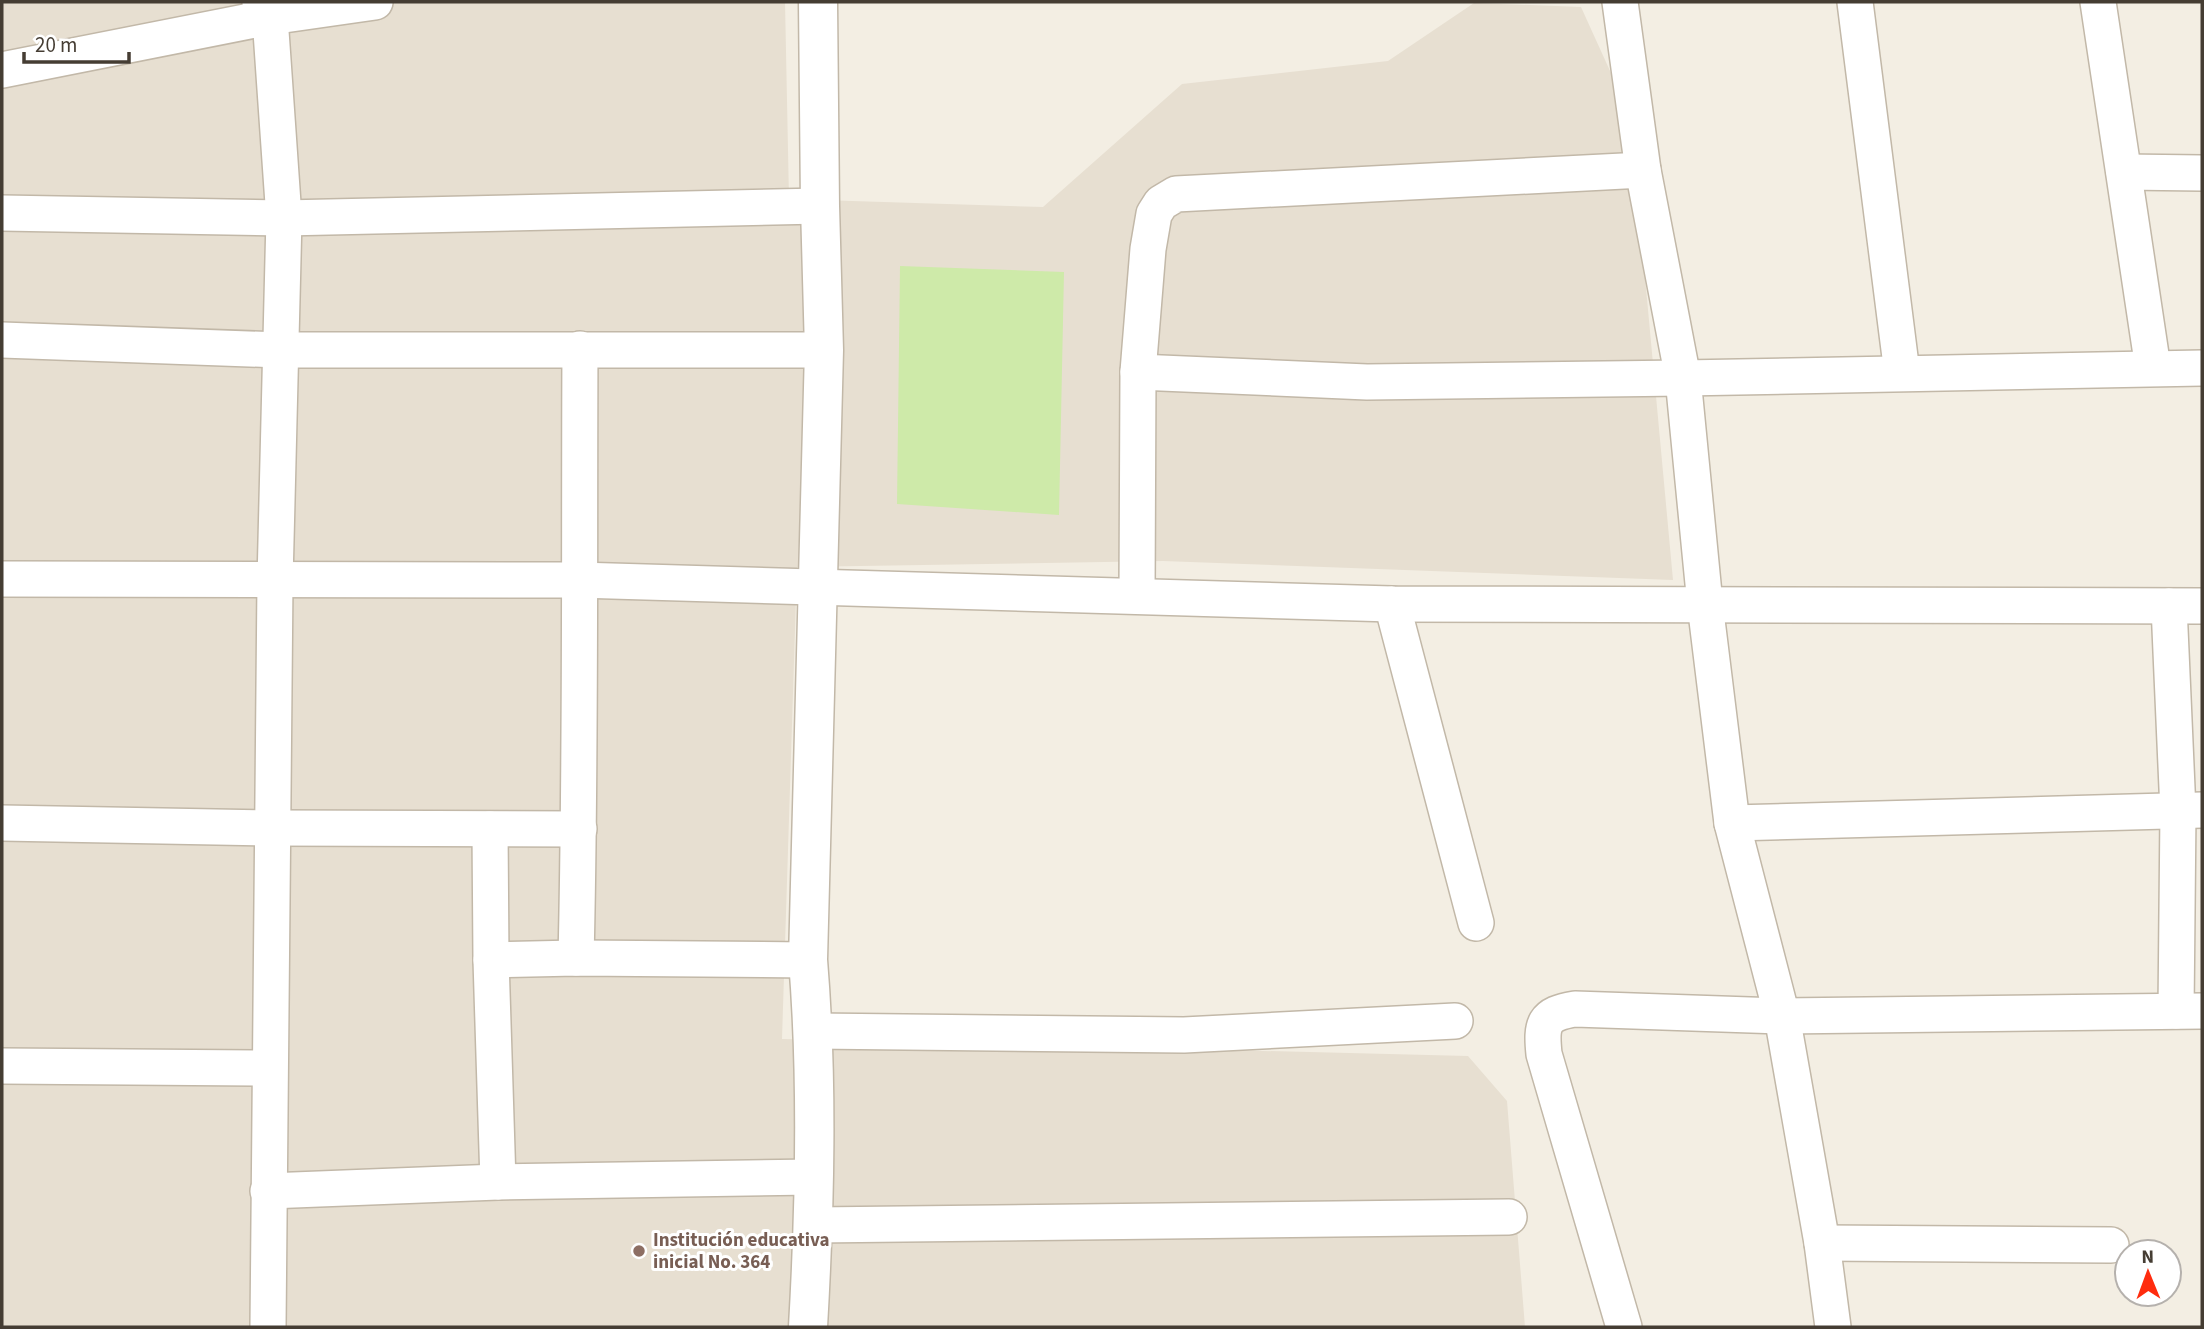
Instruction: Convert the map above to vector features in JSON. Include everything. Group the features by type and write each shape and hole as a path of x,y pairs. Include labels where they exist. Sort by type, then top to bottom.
{"street":[{"path":"2,70 265,9 375,2"},
{"path":"808,1327 814,1225 814,1031 808,960 824,350 818,2"},
{"path":"1620,2 1643,170 1683,378 1705,604 1732,823 1782,1016 1822,1243 1833,1327"},
{"path":"1855,2 1902,373"},
{"path":"2098,2 2153,368"},
{"path":"265,9 284,218 275,581 268,1327"},
{"path":"1137,596 1139,372 1147,249 1154,214 1161,203 1176,194 1643,170"},
{"path":"2124,172 2202,173"},
{"path":"2,214 284,218 820,206"},
{"path":"2,340 280,351 824,350"},
{"path":"576,958 579,829 580,349"},
{"path":"1139,372 1367,382 2202,368"},
{"path":"2,579 578,580 1392,604 2186,606 2190,811 2189,1011 1782,1016 1575,1009 1558,1011 1546,1021 1542,1033 1544,1054 1625,1327"},
{"path":"1392,604 1476,923"},
{"path":"1732,823 2190,811"},
{"path":"2,823 274,828 579,829"},
{"path":"490,829 498,1182"},
{"path":"491,960 808,960"},
{"path":"814,1031 1184,1035 1455,1021"},
{"path":"2,1066 269,1068"},
{"path":"268,1191 498,1182 813,1177"},
{"path":"814,1225 1509,1217"},
{"path":"1822,1243 2111,1245"}],"shaded area":[{"path":"2,2 785,2 789,199 1043,207 1182,84 1388,61 1474,3 1581,7 1630,115 1673,580 1163,561 797,567 782,1039 1468,1056 1507,1101 1525,1327 2,1327"}],"green space":[{"path":"900,266 1064,272 1059,515 897,504"}],"place":[{"name":"Institución educativa inicial No. 364","path":"639,1251"}]}
